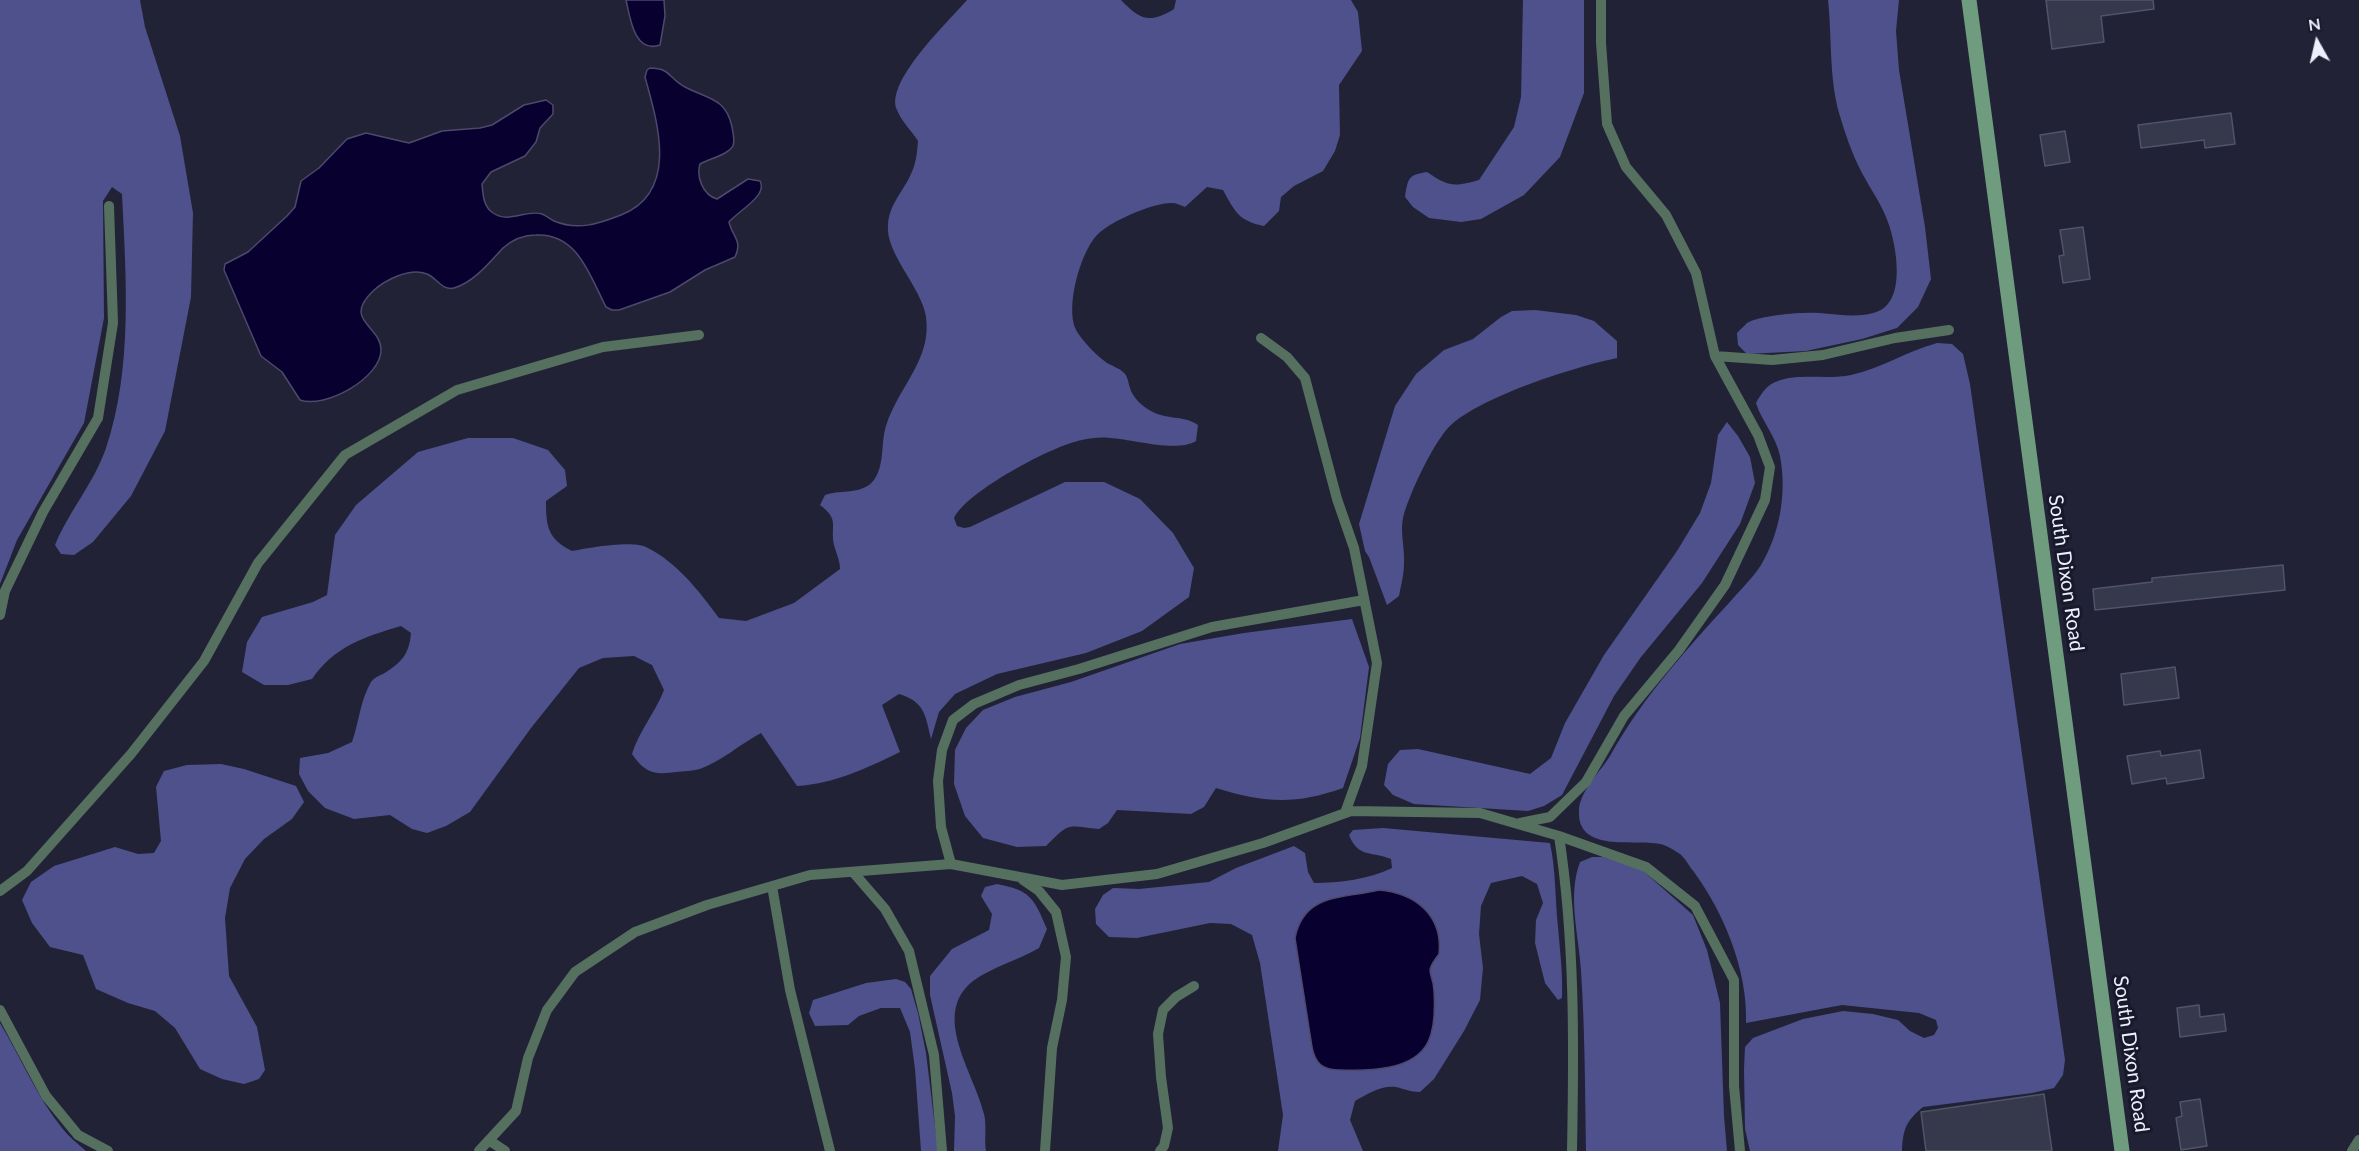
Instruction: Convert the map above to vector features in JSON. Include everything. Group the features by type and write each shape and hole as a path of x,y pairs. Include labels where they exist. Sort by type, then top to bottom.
{"main road":[{"name":"South Dixon Road","path":"1969,0 2122,1151"}],"lane":[{"path":"1517,824 1550,817 1586,782 1624,716 1679,650 1725,585 1765,500 1770,467 1758,435 1715,356 1696,273 1666,215 1626,167 1606,124 1601,0"},
{"path":"0,615 5,591 43,512 98,417 113,323 109,206"},
{"path":"1715,356 1772,360 1823,355 1895,338 1949,330"},
{"path":"0,891 27,871 131,754 204,661 258,563 345,455 457,390 603,347 699,335"},
{"path":"1261,338 1287,357 1305,378 1337,499 1354,548 1377,663 1362,766 1345,813"},
{"path":"951,864 941,827 938,781 942,750 953,720 974,704 1019,684 1078,669 1212,627 1364,600"},
{"path":"479,1151 516,1111 528,1058 547,1010 575,972 635,932 707,905 810,875 951,864 1062,885 1157,874 1263,843 1351,811 1480,813 1559,836 1646,867 1695,906 1734,980 1734,1086 1740,1151"},
{"path":"1559,836 1563,862 1572,1003 1572,1151"},
{"path":"853,872 885,909 909,951 934,1055 942,1151"},
{"path":"1018,877 1039,891 1056,912 1066,957 1062,1000 1052,1048 1045,1151"},
{"path":"772,886 790,990 830,1151"},
{"path":"1160,1151 1164,1146 1168,1128 1158,1034 1163,1010 1176,997 1194,986"},
{"path":"0,1010 46,1096 78,1135 108,1151"},
{"path":"2352,1151 2359,1140"},
{"path":"490,1141 506,1151"}],"shaded area":[{"path":"0,0 140,0 145,27 180,136 193,213 191,297 165,431 131,496 93,542 74,555 61,554 55,545 106,448 115,418 124,354 126,290 122,194 112,187 103,201 104,318 84,423 17,540 0,584"},
{"path":"626,0 664,0 665,16 660,45 644,44 639,39 632,24"},
{"path":"967,0 1121,0 1134,12 1146,18 1166,14 1174,9 1176,0 1351,0 1358,12 1362,51 1339,85 1340,135 1335,151 1323,171 1294,186 1281,197 1279,211 1264,226 1243,218 1223,190 1207,187 1185,207 1172,203 1154,206 1112,224 1097,235 1091,243 1080,267 1072,308 1073,320 1079,335 1098,356 1125,374 1133,395 1144,407 1163,416 1187,420 1198,425 1196,441 1178,446 1166,446 1099,438 1069,444 1032,460 992,483 962,507 954,518 957,526 970,527 1065,482 1104,482 1140,499 1173,533 1194,568 1189,597 1142,631 1086,653 997,674 955,694 939,712 931,739 925,716 919,705 899,694 882,705 900,752 837,779 797,786 761,733 716,762 700,769 656,773 646,769 632,754 664,690 652,665 634,656 603,658 579,668 531,728 470,812 446,826 427,833 412,829 390,815 354,819 325,808 308,791 299,774 300,758 328,753 352,742 367,689 376,677 395,666 403,658 411,633 401,626 351,644 330,658 312,679 288,685 264,685 242,672 247,642 262,617 313,602 327,595 335,535 356,505 418,452 468,438 513,438 548,450 565,470 567,486 546,501 548,525 558,542 572,551 620,544 646,547 677,569 719,618 746,621 794,603 840,569 834,545 832,519 820,505 825,495 864,488 878,473 886,426 919,360 926,332 923,306 892,247 889,236 888,225 891,211 912,172 918,141 899,114 896,98 900,84 909,68"},
{"path":"1523,0 1584,0 1584,93 1560,157 1524,195 1481,219 1461,222 1429,218 1413,207 1405,197 1410,178 1427,172 1441,181 1452,184 1479,180 1514,127 1521,97"},
{"path":"1828,0 1899,0 1896,31 1899,70 1925,227 1931,279 1918,307 1897,328 1862,339 1806,351 1747,354 1738,345 1737,333 1753,320 1793,314 1873,313 1884,308 1891,300 1895,288 1897,275 1895,248 1889,225 1855,158 1839,113 1832,71"},
{"path":"650,68 666,72 685,87 715,101 721,105 729,117 734,136 733,146 700,164 699,174 704,190 717,199 748,179 760,181 760,192 756,198 729,222 738,247 735,257 705,270 670,292 619,310 612,310 606,307 588,270 572,249 562,241 550,236 527,236 506,245 468,282 454,288 446,288 427,274 413,272 391,279 373,291 364,301 361,309 365,322 379,342 381,350 379,361 362,380 337,396 311,402 300,400 282,372 261,356 224,270 225,264 248,252 287,216 295,207 301,181 319,168 347,139 366,133 409,143 442,131 492,125 524,105 546,100 553,105 553,114 540,128 536,142 525,156 491,172 482,184 485,203 493,213 499,216 511,217 536,213 571,226 596,223 621,215 639,204 651,190 658,174 660,155 658,135 645,77"},
{"path":"1535,310 1576,315 1594,321 1617,341 1617,358 1577,368 1506,393 1466,414 1451,425 1437,442 1406,508 1402,523 1404,568 1399,596 1387,605 1365,551 1359,524 1395,406 1416,374 1444,350 1473,339 1512,311"},
{"path":"1937,343 1952,344 1963,354 1970,384 2065,1060 2063,1075 2054,1088 1923,1107 1906,1126 1902,1151 1750,1151 1745,1129 1744,1069 1745,1047 1753,1038 1803,1019 1843,1011 1873,1014 1898,1020 1910,1031 1924,1038 1934,1035 1938,1028 1936,1020 1919,1013 1842,1005 1746,1023 1743,983 1732,943 1705,888 1685,860 1680,854 1662,845 1597,839 1587,833 1581,824 1580,804 1586,789 1645,702 1691,645 1754,575 1768,553 1777,526 1783,484 1778,449 1756,403 1762,393 1774,382 1786,379 1842,376 1862,372"},
{"path":"1727,422 1750,457 1755,483 1740,524 1702,583 1641,657 1614,696 1562,795 1544,806 1528,811 1414,804 1393,795 1384,785 1388,764 1400,750 1418,749 1530,774 1551,758 1565,723 1604,655 1677,551 1700,513 1711,483 1718,435"},
{"path":"1352,619 1369,667 1360,738 1343,788 1310,797 1280,800 1250,797 1216,788 1204,807 1191,814 1117,810 1108,823 1099,829 1069,827 1060,832 1046,846 1017,847 983,838 965,816 954,784 955,750 966,728 983,710 1015,697 1071,682 1180,644"},
{"path":"221,764 296,786 304,802 292,819 264,839 245,859 230,888 225,918 229,976 257,1027 265,1070 259,1079 244,1084 222,1079 200,1069 175,1028 155,1011 128,1003 96,989 83,955 50,947 32,923 22,900 31,882 54,866 115,847 138,854 154,853 161,841 156,787 164,771 187,765"},
{"path":"1383,828 1550,843 1562,971 1562,998 1558,1000 1545,983 1535,943 1536,920 1543,903 1537,884 1522,876 1491,883 1481,906 1479,934 1483,968 1480,1000 1434,1079 1420,1092 1385,1087 1355,1101 1350,1120 1363,1151 1278,1151 1283,1115 1260,963 1252,935 1231,924 1210,923 1137,938 1109,937 1096,924 1095,909 1103,895 1113,888 1139,889 1209,882 1236,868 1294,846 1305,853 1308,872 1314,883 1364,878 1392,868 1391,859 1361,851 1349,835 1353,830"},
{"path":"1592,857 1603,857 1641,869 1693,915 1707,950 1720,1003 1727,1151 1586,1151 1582,994 1574,888 1580,862"},
{"path":"997,884 1017,889 1030,897 1047,929 1039,948 980,976 961,995 955,1010 955,1027 965,1063 984,1114 986,1151 954,1151 955,1116 952,1093 930,995 930,976 952,949 989,930 992,914 981,896 985,887"},
{"path":"1379,890 1392,892 1415,901 1431,917 1436,928 1439,954 1430,969 1434,997 1432,1030 1421,1052 1401,1064 1363,1070 1328,1069 1317,1061 1313,1053 1295,938 1300,923 1316,905 1326,900"},
{"path":"896,979 905,982 911,989 918,1013 926,1053 938,1151 921,1151 910,1032 900,1008 881,1008 859,1016 848,1025 815,1026 809,1013 813,1000 866,983"},
{"path":"0,1023 53,1116 86,1151 0,1151"}],"building":[{"path":"2046,0 2153,0 2154,9 2101,16 2104,42 2052,49"},
{"path":"2231,113 2235,144 2205,148 2204,140 2141,148 2138,125"},
{"path":"2065,131 2070,162 2045,166 2040,135"},
{"path":"2083,227 2090,279 2063,283 2059,256 2064,255 2060,230"},
{"path":"2283,565 2285,590 2095,610 2093,589 2152,582 2152,578"},
{"path":"2175,667 2179,698 2124,705 2121,674"},
{"path":"2200,750 2204,778 2167,784 2166,778 2132,784 2127,756 2160,751 2161,756"},
{"path":"2199,1005 2200,1017 2224,1014 2226,1031 2180,1037 2177,1008"},
{"path":"2044,1094 2052,1151 1926,1151 1921,1112"},
{"path":"2200,1099 2207,1146 2181,1150 2176,1118 2182,1116 2180,1102"}]}
